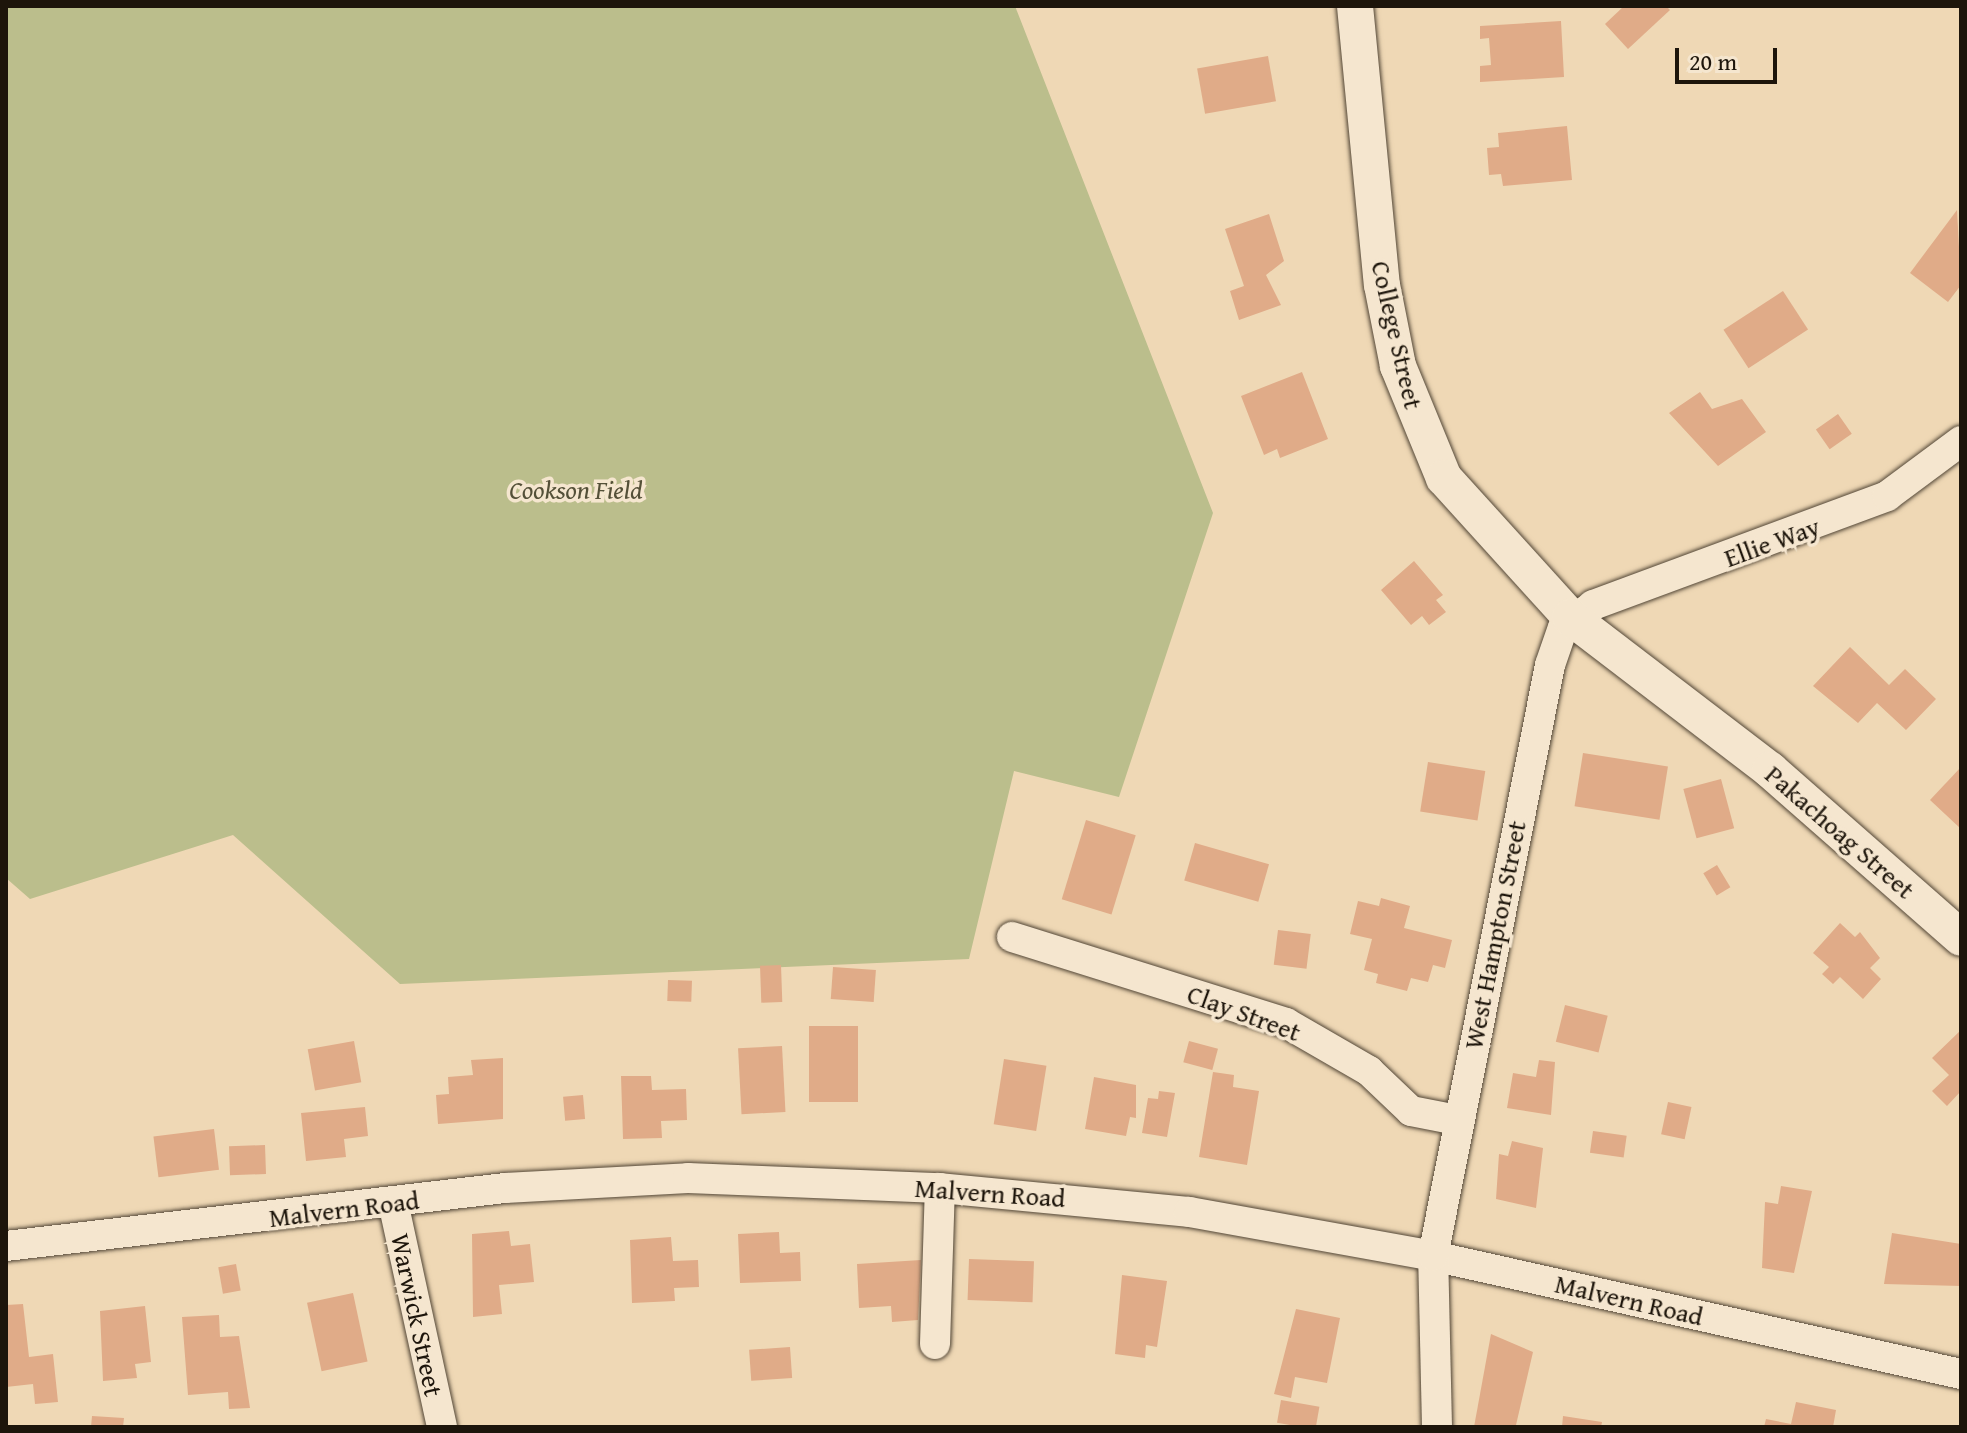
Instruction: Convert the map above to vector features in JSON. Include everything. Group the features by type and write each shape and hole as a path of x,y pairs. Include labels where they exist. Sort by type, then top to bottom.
{"street":[{"name":"College Street","path":"1355,6 1382,285 1415,418 1465,510 1570,617 1717,728"},
{"name":"Ellie Way","path":"1570,617 1845,515 1887,496 1961,441"},
{"name":"West Hampton Street","path":"1437,1427 1433,1256 1457,1120 1550,665 1570,617"},
{"name":"Pakachoag Street","path":"1717,728 1961,938"},
{"name":"Clay Street","path":"1012,937 1286,1023 1369,1071 1411,1111 1457,1120"},
{"name":"Malvern Road","path":"6,1246 393,1202 688,1178 940,1188 1176,1210 1433,1256 1961,1374"},
{"path":"935,1344 940,1188"},
{"name":"Warwick Street","path":"393,1202 442,1427"}],"green space":[{"name":"Cookson Field","path":"6,6 1015,6 1213,513 1119,797 1014,771 969,959 400,984 233,835 30,899 6,878"}],"building":[{"path":"1624,6 1666,6 1670,10 1628,49 1605,24"},
{"path":"1561,21 1564,77 1480,82 1480,66 1491,65 1489,38 1480,39 1480,26"},
{"path":"1268,56 1276,101 1205,114 1197,69"},
{"path":"1567,126 1572,180 1503,186 1501,174 1489,175 1487,148 1499,147 1498,133"},
{"path":"1957,210 1961,285 1948,302 1910,273"},
{"path":"1269,214 1284,261 1266,275 1281,305 1239,320 1230,291 1244,286 1225,229"},
{"path":"1783,291 1808,330 1749,368 1723,330"},
{"path":"1302,372 1328,439 1280,458 1277,449 1264,455 1241,396"},
{"path":"1700,392 1712,409 1742,399 1766,432 1718,466 1669,413"},
{"path":"1838,414 1852,434 1830,449 1816,429"},
{"path":"1414,561 1443,595 1436,600 1446,612 1429,625 1422,616 1411,625 1381,590"},
{"path":"1850,647 1889,685 1905,669 1936,699 1906,730 1877,703 1858,723 1813,686"},
{"path":"1583,753 1668,766 1659,820 1575,806"},
{"path":"1428,762 1485,771 1477,820 1420,811"},
{"path":"1961,767 1961,829 1930,800"},
{"path":"1721,779 1734,828 1697,838 1683,789"},
{"path":"1086,820 1136,835 1111,915 1062,899"},
{"path":"1195,843 1269,864 1258,902 1184,880"},
{"path":"1717,865 1730,887 1717,896 1703,873"},
{"path":"1381,898 1410,906 1404,928 1452,940 1445,968 1433,965 1428,982 1411,978 1407,991 1376,983 1378,974 1364,970 1372,939 1350,934 1358,901 1379,906"},
{"path":"1840,923 1855,937 1860,932 1880,958 1870,968 1881,979 1863,999 1840,977 1833,984 1822,974 1829,967 1813,953"},
{"path":"1278,930 1311,934 1306,969 1274,965"},
{"path":"781,965 782,1002 761,1003 760,966"},
{"path":"833,967 876,970 874,1002 831,999"},
{"path":"668,980 692,981 691,1002 667,1001"},
{"path":"1565,1005 1608,1016 1598,1053 1556,1042"},
{"path":"809,1026 858,1026 858,1102 809,1102"},
{"path":"1961,1030 1961,1091 1947,1106 1932,1091 1949,1075 1932,1058"},
{"path":"354,1041 361,1082 315,1091 308,1049"},
{"path":"1189,1041 1218,1049 1212,1070 1183,1062"},
{"path":"782,1046 785,1112 742,1114 738,1048"},
{"path":"503,1058 503,1119 438,1124 436,1095 449,1094 448,1077 473,1075 471,1060"},
{"path":"1004,1059 1046,1066 1036,1131 994,1124"},
{"path":"1539,1060 1555,1062 1551,1115 1507,1108 1513,1073 1536,1077"},
{"path":"1213,1072 1234,1075 1233,1087 1259,1091 1247,1165 1199,1157"},
{"path":"621,1076 651,1076 652,1090 686,1089 687,1120 661,1121 662,1138 623,1139"},
{"path":"1094,1077 1136,1085 1136,1118 1130,1117 1126,1136 1085,1129"},
{"path":"1159,1091 1175,1093 1167,1137 1142,1133 1148,1098 1158,1099"},
{"path":"583,1095 585,1119 565,1121 563,1097"},
{"path":"1668,1102 1691,1107 1685,1139 1661,1134"},
{"path":"365,1107 368,1136 344,1139 346,1157 306,1161 301,1113"},
{"path":"214,1129 219,1170 158,1177 153,1136"},
{"path":"1593,1131 1627,1136 1624,1158 1590,1153"},
{"path":"1512,1141 1543,1148 1536,1208 1496,1199 1499,1154 1508,1156"},
{"path":"265,1145 266,1174 230,1175 229,1146"},
{"path":"1781,1186 1812,1191 1794,1273 1762,1268 1765,1202 1778,1204"},
{"path":"509,1231 511,1246 530,1244 534,1282 499,1285 502,1314 473,1317 472,1234"},
{"path":"779,1232 780,1253 800,1252 801,1281 740,1283 738,1234"},
{"path":"1892,1233 1961,1244 1961,1286 1884,1284"},
{"path":"671,1237 673,1261 698,1260 699,1287 674,1288 675,1301 632,1303 630,1240"},
{"path":"969,1259 1034,1261 1033,1302 968,1300"},
{"path":"921,1260 918,1320 892,1322 891,1306 859,1308 857,1264"},
{"path":"236,1264 241,1291 223,1294 218,1267"},
{"path":"1122,1275 1167,1281 1157,1347 1146,1345 1145,1358 1115,1354"},
{"path":"353,1293 368,1361 322,1371 307,1303"},
{"path":"23,1304 29,1357 53,1354 58,1402 35,1404 33,1384 6,1387 6,1305"},
{"path":"145,1306 151,1362 135,1364 137,1378 103,1381 100,1311"},
{"path":"1296,1309 1340,1318 1327,1383 1295,1377 1291,1398 1274,1394"},
{"path":"219,1315 220,1337 239,1336 250,1408 229,1409 228,1392 188,1395 182,1317"},
{"path":"1491,1334 1533,1352 1516,1425 1474,1427"},
{"path":"790,1347 792,1378 751,1381 749,1350"},
{"path":"1281,1400 1319,1407 1316,1427 1277,1423"},
{"path":"1796,1402 1836,1410 1833,1427 1764,1427 1766,1419 1791,1424"},
{"path":"92,1416 124,1418 123,1427 91,1427"},
{"path":"1563,1416 1602,1422 1601,1427 1562,1427"}]}
